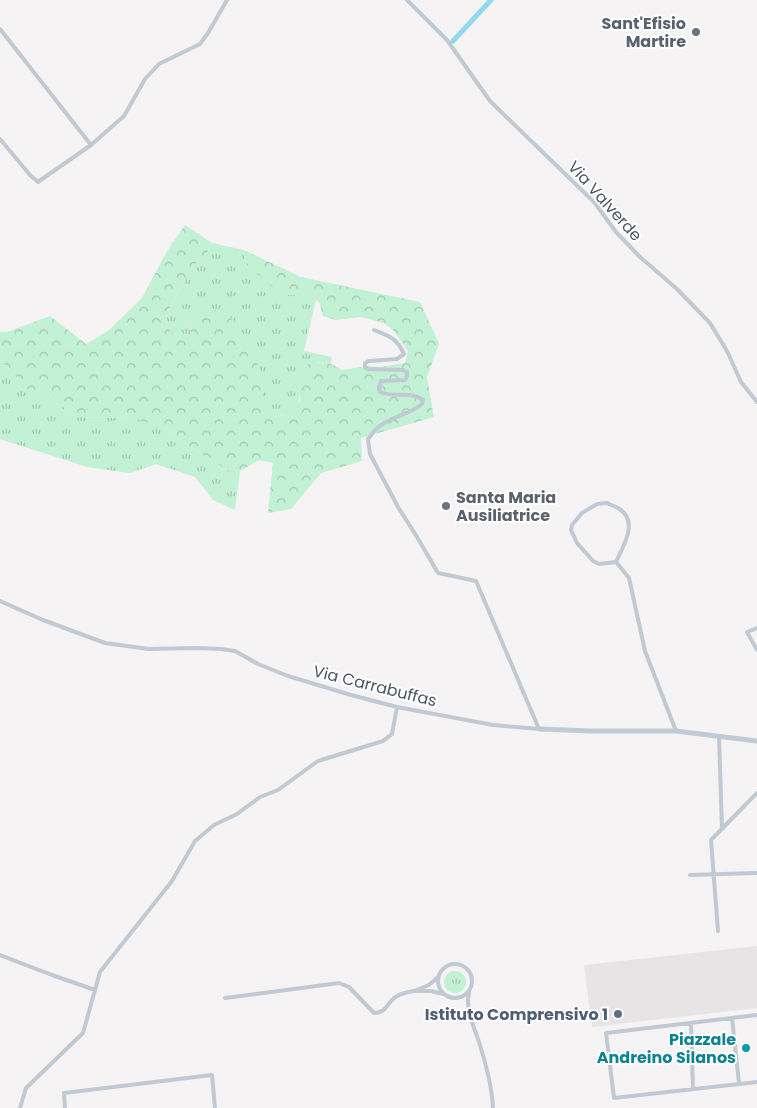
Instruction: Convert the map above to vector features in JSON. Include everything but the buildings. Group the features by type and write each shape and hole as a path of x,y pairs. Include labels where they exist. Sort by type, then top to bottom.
{"street":[{"path":"0,139 38,182 91,145 124,116 145,79 159,64 200,44 227,0"},
{"name":"Via Valverde","path":"407,0 447,40 490,101 594,202 616,232 640,257 677,289 710,323 728,351 741,382 757,402"},
{"path":"0,30 91,145"},
{"path":"374,330 392,337 400,344 404,354 397,359 365,363 365,367 368,369 403,370 407,376 405,380 381,381 380,392 385,395 412,395 423,400 422,404 415,409 376,430 368,439 370,454 398,507 438,573 476,582 539,729"},
{"path":"607,503 619,508 629,523 627,539 616,562 599,564 593,561 577,543 571,530 572,525 582,513 597,504 607,503"},
{"path":"616,562 629,578 645,651 676,731"},
{"name":"Via Carrabuffas","path":"0,601 43,620 105,643 149,649 198,648 235,651 258,664 288,676 351,695 493,725 591,731 676,731 757,741"},
{"path":"757,628 747,632 757,650"},
{"path":"20,1108 26,1088 83,1033 100,972 172,880 195,841 214,825 238,814 260,797 278,790 318,761 383,741 392,734 397,706"},
{"path":"719,736 722,829"},
{"path":"718,931 711,840 757,794"},
{"path":"690,875 757,873"},
{"path":"0,955 95,990"},
{"path":"225,998 339,983 349,987 374,1013 380,1013 398,995 429,985 444,968 452,964 464,967 472,976 472,988 459,998 453,999 431,991 414,990"},
{"path":"439,975 439,988 445,995"},
{"path":"469,992 468,1011 490,1082 493,1108"},
{"path":"459,998 467,1003"},
{"path":"757,1015 606,1033 614,1098 757,1082"},
{"path":"732,1018 739,1083"},
{"path":"691,1023 693,1089"},
{"path":"66,1108 64,1092 212,1075 215,1108"}],"shaded area":[{"path":"757,946 757,1008 592,1027 584,965"}],"green space":[{"path":"185,225 212,243 205,256 196,263 188,274 169,308 166,321 171,332 182,340 191,333 192,320 202,312 215,310 227,314 236,323 236,336 241,349 252,355 259,366 263,379 263,405 269,417 282,416 293,411 300,401 300,376 305,365 324,362 342,370 367,366 380,367 405,363 408,351 394,331 384,323 361,317 336,320 323,316 320,304 312,295 287,295 275,289 247,265 243,253 244,250 301,277 420,302 439,344 427,377 434,417 361,438 362,461 321,473 291,509 268,513 273,463 259,460 240,471 227,470 165,428 134,418 76,417 44,392 27,389 0,360 0,332 7,332 50,316 86,344 109,330 142,298 166,253"},
{"path":"212,243 244,250 243,253 247,265 287,295 312,295 316,300 304,351 332,357 331,363 318,362 300,376 299,401 297,407 288,414 269,417 263,405 263,379 252,355 241,349 236,336 236,323 227,314 215,310 192,320 191,333 182,340 171,332 166,321 169,308 188,274 196,263 205,256"},
{"path":"0,360 27,389 44,392 76,417 134,418 165,428 227,470 240,471 235,510 213,500 195,477 156,464 130,473 87,467 0,439"},
{"path":"451,971 459,971 466,978 466,986 459,993 451,993 444,986 444,978"}],"waterway":[{"path":"453,41 491,0"}],"place":[{"name":"Sant'Efisio Martire","path":"696,32"},
{"name":"Santa Maria Ausiliatrice","path":"446,506"},
{"name":"Istituto Comprensivo 1","path":"618,1014"},
{"name":"Piazzale Andreino Silanos","path":"746,1048"}]}
